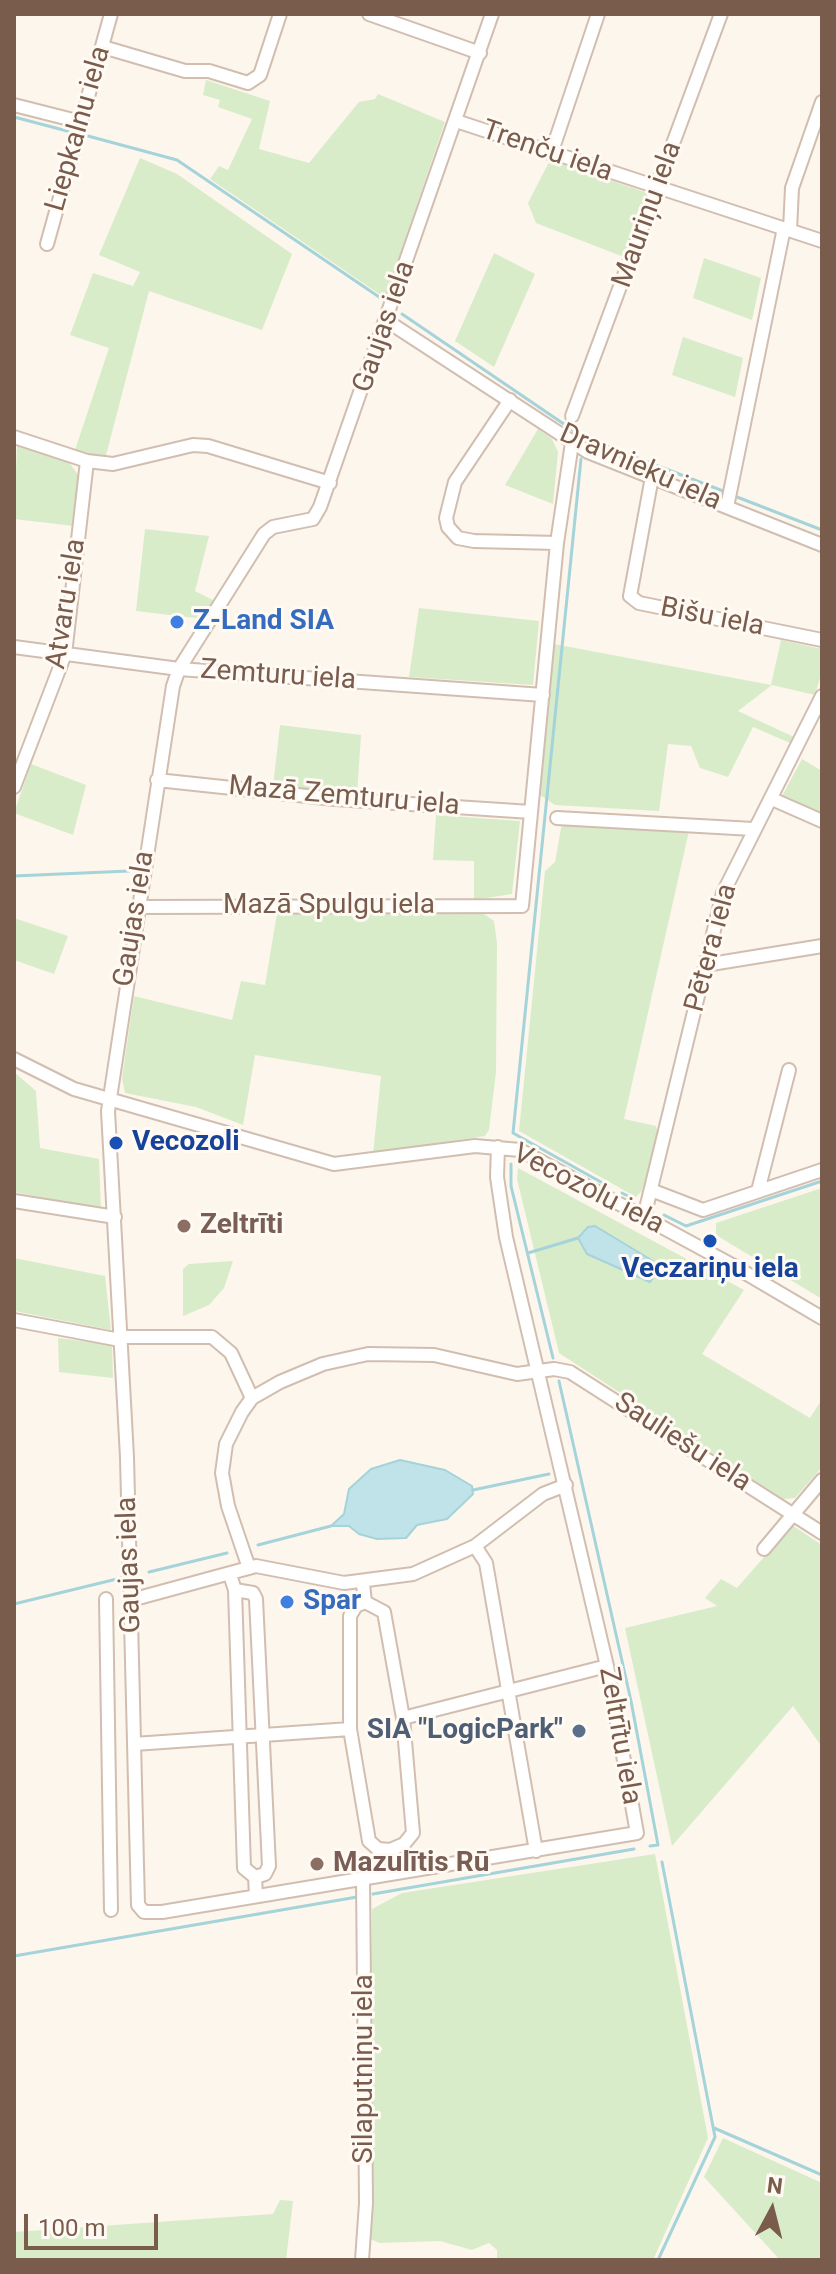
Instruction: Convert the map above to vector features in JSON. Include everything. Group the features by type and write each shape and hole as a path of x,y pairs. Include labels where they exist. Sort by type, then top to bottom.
{"street":[{"name":"Liepkalnu iela","path":"47,244 111,14"},
{"path":"103,47 185,71 209,71 248,83 260,75 280,14"},
{"path":"369,14 480,53"},
{"name":"Gaujas iela","path":"148,1914 138,1905 131,1600 109,1099 157,780 179,669 264,534 273,527 313,519 330,483 492,14"},
{"path":"551,154 598,14"},
{"name":"Mauriņu iela","path":"572,416 721,14"},
{"path":"727,507 787,229 792,188 822,102"},
{"path":"14,105 81,122"},
{"name":"Trenču iela","path":"456,121 658,190 822,241"},
{"name":"Dravnieku iela","path":"387,321 572,443 822,545"},
{"path":"510,400 455,482 446,518 448,527 458,538 474,541 557,543"},
{"path":"14,437 87,461 113,464 193,445 208,446 330,483"},
{"path":"531,812 557,543 572,443"},
{"name":"Atvaru iela","path":"14,786 65,654 87,461"},
{"name":"Bišu iela","path":"652,477 630,596 639,603 822,640"},
{"name":"Zemturu iela","path":"14,647 179,669 543,695"},
{"name":"Pētera iela","path":"644,1217 723,893 822,696"},
{"name":"Mazā Zemturu iela","path":"157,780 335,799 531,812"},
{"path":"772,799 822,821"},
{"name":"Mazā Spulgu iela","path":"137,907 522,906 531,812"},
{"path":"557,818 753,829"},
{"path":"705,965 822,946"},
{"name":"Vecozolu iela","path":"14,1059 51,1080 334,1164 460,1148 520,1150 822,1318"},
{"path":"758,1191 789,1070"},
{"name":"Zeltrītu iela","path":"148,1914 637,1833 607,1666 500,1205 498,1147"},
{"path":"651,1190 703,1210 822,1170"},
{"path":"14,1201 115,1217"},
{"path":"14,1320 120,1338 212,1337 231,1353 252,1398"},
{"path":"249,1568 228,1506 222,1473 226,1444 252,1398 315,1366 368,1354 434,1355 517,1374 538,1372"},
{"name":"Sauliešu iela","path":"538,1372 561,1369 582,1377 822,1533"},
{"path":"764,1549 822,1480"},
{"path":"131,1600 249,1568 276,1568 344,1583 363,1584 413,1574 475,1546 543,1494 566,1485"},
{"path":"475,1546 486,1563 536,1851"},
{"path":"230,1575 235,1590 237,1737 244,1868 255,1877 256,1896"},
{"path":"363,1584 365,1602"},
{"path":"235,1590 253,1593 256,1599 269,1866 265,1874 255,1877"},
{"path":"106,1599 111,1910"},
{"path":"365,1602 377,1605 384,1612 403,1718 413,1833 404,1844 390,1850 378,1849 369,1841 350,1729 350,1616 356,1606 365,1602"},
{"path":"403,1718 607,1666"},
{"path":"107,1674 133,1674"},
{"path":"134,1744 350,1729"},
{"path":"390,1850 392,1873"},
{"path":"110,1852 137,1851"},
{"name":"Silaputniņu iela","path":"362,2260 366,2203 363,1878"}],"green space":[{"path":"206,80 270,101 259,149 309,163 359,102 375,99 378,94 445,122 385,298 210,179 219,166 228,170 252,119 218,107 220,100 203,95"},
{"path":"140,158 177,174 292,254 262,330 149,291 105,459 74,453 109,348 70,335 93,273 133,286 140,272 99,255"},
{"path":"550,160 645,192 650,203 629,259 536,223 528,203"},
{"path":"494,253 535,274 494,367 455,341"},
{"path":"704,258 761,278 752,320 693,298"},
{"path":"683,337 743,358 735,397 672,375"},
{"path":"538,429 552,439 558,452 553,504 505,485"},
{"path":"17,446 69,462 81,479 74,526 14,519"},
{"path":"145,529 209,536 195,591 215,601 204,619 136,611"},
{"path":"419,608 539,621 533,685 409,677"},
{"path":"781,640 822,649 822,671 815,695 772,685 738,711 794,737 790,743 753,727 728,777 700,768 691,746 668,744 659,811 555,805 540,795 554,644 771,685"},
{"path":"280,725 361,735 357,794 273,787"},
{"path":"802,759 822,771 822,813 782,796"},
{"path":"31,764 86,785 73,835 14,813"},
{"path":"436,815 520,821 512,894 474,900 474,861 433,860"},
{"path":"562,823 689,831 624,1119 656,1126 658,1133 642,1191 636,1197 519,1131 545,871 555,862"},
{"path":"481,912 494,921 497,943 496,1072 489,1130 485,1136 373,1154 381,1076 255,1055 243,1125 196,1107 125,1093 122,1078 134,996 232,1020 241,981 265,985 277,913"},
{"path":"14,918 68,936 54,974 14,960"},
{"path":"14,1072 36,1091 40,1148 99,1159 101,1209 14,1192"},
{"path":"518,1168 744,1290 702,1354 810,1418 822,1399 822,1467 795,1498 783,1499 559,1353 517,1179","holes":["588,1227 608,1233 617,1242 653,1261 650,1282 587,1254 579,1238"]},
{"path":"822,1188 822,1299 716,1235 716,1223"},
{"path":"14,1258 105,1276 111,1330 14,1311"},
{"path":"233,1261 224,1288 209,1305 183,1316 183,1269 189,1264"},
{"path":"58,1338 112,1345 113,1378 59,1372"},
{"path":"792,1525 822,1545 822,1747 793,1706 672,1846 625,1628 717,1606 705,1598 721,1579 737,1588"},
{"path":"655,1854 708,2138 653,2260 497,2260 497,2250 489,2243 472,2250 440,2241 380,2243 370,2239 372,1909 402,1893"},
{"path":"723,2138 822,2183 822,2260 780,2260 704,2177"},
{"path":"280,2200 293,2201 286,2260 14,2260 14,2232 273,2214"}],"water":[{"path":"595,1226 653,1261 657,1272 650,1282 587,1254 578,1238 588,1227"},
{"path":"400,1460 445,1470 472,1486 473,1494 447,1519 417,1525 406,1538 377,1539 359,1534 349,1526 331,1526 344,1514 349,1489 371,1469"}],"waterway":[{"path":"14,117 71,132"},
{"path":"88,136 177,160 385,301"},
{"path":"402,314 583,437 723,491"},
{"path":"581,459 513,1133 608,1186"},
{"path":"737,497 822,530"},
{"path":"14,876 129,871"},
{"path":"511,1164 511,1186 553,1358"},
{"path":"664,1215 686,1226 822,1181"},
{"path":"622,1193 630,1197"},
{"path":"528,1253 578,1238"},
{"path":"559,1381 631,1701 658,1845 650,1846"},
{"path":"473,1490 549,1474"},
{"path":"258,1545 331,1526"},
{"path":"149,1572 227,1553"},
{"path":"14,1604 121,1578"},
{"path":"373,1894 634,1849"},
{"path":"658,2260 715,2137 662,1862"},
{"path":"14,1956 357,1897"},
{"path":"714,2128 822,2175"}],"place":[{"name":"Z-Land SIA","path":"177,622"},
{"name":"Vecozoli","path":"116,1143"},
{"name":"Zeltrīti","path":"184,1226"},
{"name":"Veczariņu iela","path":"710,1241"},
{"name":"Spar","path":"287,1602"},
{"name":"SIA \"LogicPark\"","path":"579,1731"},
{"name":"Mazulītis Rū","path":"317,1864"}]}
